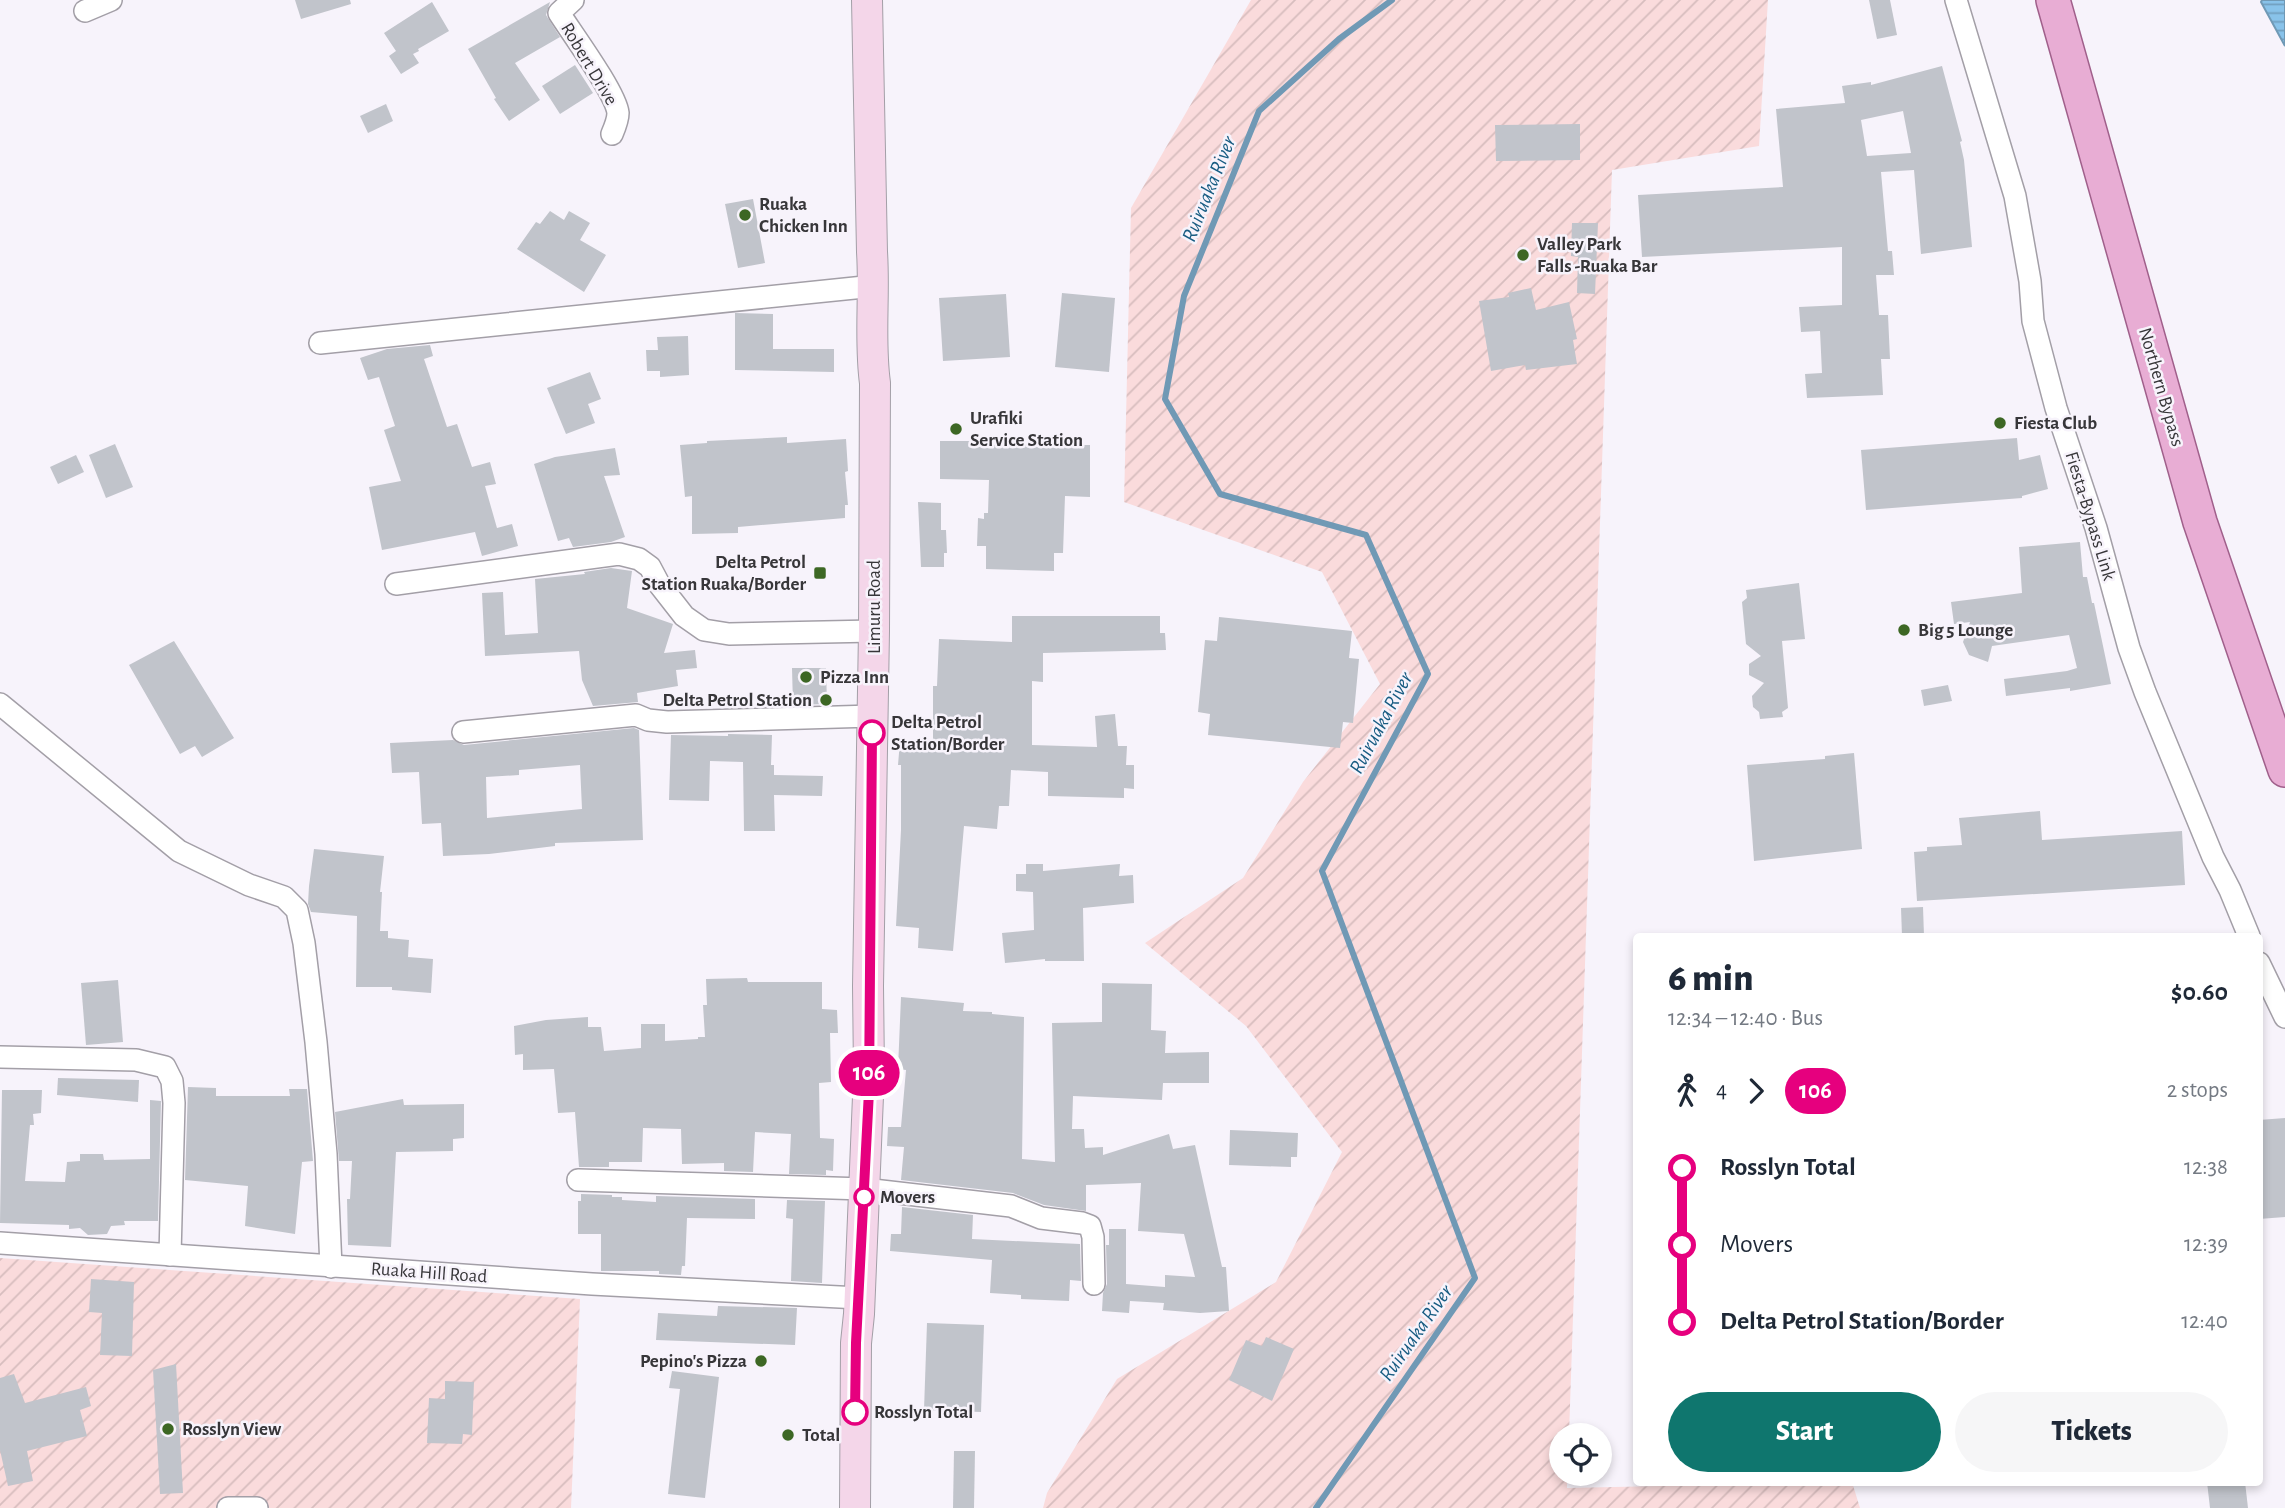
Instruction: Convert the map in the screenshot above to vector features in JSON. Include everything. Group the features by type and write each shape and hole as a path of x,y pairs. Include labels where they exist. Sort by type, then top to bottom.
{"main road":[{"name":"Limuru Road","path":"855,1508 856,1343 869,1052 874,631 874,285 867,0"},
{"name":"Northern Bypass","path":"2053,0 2200,522 2285,770"}],"street":[{"path":"85,11 111,0"},
{"name":"Fiesta-Bypass Link","path":"1956,0 2015,196 2031,281 2034,321 2053,396 2096,528 2129,648 2144,692 2248,933"},
{"name":"Robert Drive","path":"560,4 614,102 618,112 612,134"},
{"path":"320,343 874,285"},
{"path":"396,583 619,554 639,559 650,567 659,584 684,616 704,630 729,634 874,631"},
{"path":"0,704 179,851 249,885 284,897 297,910 304,943 316,1042 326,1154 331,1267"},
{"path":"463,732 636,715 667,723 872,716"},
{"path":"2263,971 2285,1017"},
{"path":"0,1057 136,1060 165,1067 172,1081 174,1103 170,1255"},
{"path":"578,1180 864,1189 1011,1206 1041,1218 1090,1226 1093,1237 1094,1284"},
{"name":"Ruaka Hill Road","path":"0,1243 592,1284 859,1298"},
{"path":"228,1508 257,1508"}],"shaded area":[{"path":"1251,0 1768,0 1759,146 1612,170 1569,1423 1549,1423 1549,1486 1853,1486 1860,1508 1043,1508 1047,1493 1117,1379 1276,1282 1342,1152 1246,1026 1145,943 1243,878 1303,782 1380,684 1322,572 1124,502 1131,208"},
{"path":"0,1258 580,1299 571,1508 0,1508"}],"water":[{"path":"2285,0 2285,46 2261,2"}],"building":[{"path":"295,0 350,0 351,4 301,19"},
{"path":"1869,0 1890,0 1897,35 1877,39"},
{"path":"432,2 449,31 418,49 419,51 413,54 419,63 401,74 389,56 396,51 384,33"},
{"path":"550,2 546,15 560,37 515,63 540,100 509,121 494,99 496,98 468,49"},
{"path":"575,65 593,93 560,114 542,86"},
{"path":"1942,66 1962,141 1972,247 1921,254 1914,170 1881,172 1888,251 1892,251 1894,275 1876,275 1879,315 1888,315 1890,359 1881,359 1883,395 1807,398 1805,374 1822,373 1820,331 1801,332 1799,307 1842,305 1842,247 1642,257 1638,195 1783,187 1776,109 1845,103 1842,86 1871,82 1871,85","holes":["1903,111 1911,153 1867,156 1861,120"]},
{"path":"386,104 393,121 368,133 360,116"},
{"path":"1580,124 1580,160 1496,161 1495,125"},
{"path":"753,199 765,263 738,268 725,204"},
{"path":"550,211 564,220 569,211 590,223 580,240 606,255 584,292 517,249 536,222 540,224"},
{"path":"1572,223 1598,223 1595,294 1577,293 1578,257 1571,256"},
{"path":"1531,288 1536,310 1569,302 1577,339 1573,340 1577,364 1526,370 1525,365 1491,371 1479,301 1509,297 1508,293"},
{"path":"1062,293 1115,298 1109,372 1055,367"},
{"path":"1006,294 1010,357 943,361 939,298"},
{"path":"735,313 773,314 773,349 834,349 834,372 735,370"},
{"path":"688,336 689,375 660,377 660,371 647,371 646,350 658,350 657,337"},
{"path":"430,345 433,356 424,359 447,427 457,424 472,467 490,462 496,484 485,486 497,528 512,524 518,546 482,556 475,532 382,550 369,487 401,481 384,430 395,426 379,377 368,380 360,358 387,349"},
{"path":"590,372 601,399 588,404 595,423 566,434 547,388"},
{"path":"787,437 787,443 846,439 848,505 845,505 845,518 738,527 738,533 692,534 692,496 685,497 680,445"},
{"path":"2017,438 2019,460 2040,455 2048,489 2022,498 1866,510 1861,450"},
{"path":"940,441 973,441 973,445 1090,445 1090,497 1065,496 1063,553 1054,553 1054,571 986,569 986,546 977,546 978,518 984,519 984,513 988,513 989,480 940,479"},
{"path":"115,444 133,487 106,498 89,455"},
{"path":"615,448 620,475 604,476 625,537 611,542 573,547 569,538 558,541 534,464 555,457"},
{"path":"76,455 84,472 58,484 50,467"},
{"path":"918,502 941,503 941,530 946,530 947,553 944,553 944,567 921,567"},
{"path":"2080,542 2083,577 2087,577 2094,603 2111,684 2070,691 2070,688 2006,696 2004,679 2077,668 2069,635 1992,646 1988,662 1969,655 1963,642 1970,622 1954,624 1951,602 2022,593 2019,547"},
{"path":"611,568 632,571 627,608 673,624 664,653 695,650 697,668 676,670 678,686 637,693 638,702 593,706 582,680 579,651 485,656 482,593 503,592 505,635 538,633 535,579 585,574 584,572"},
{"path":"1799,583 1805,639 1782,641 1788,708 1782,712 1783,717 1760,719 1759,712 1753,707 1752,696 1764,683 1749,675 1749,664 1761,656 1746,644 1742,602 1747,598 1746,590"},
{"path":"1012,616 1160,616 1160,633 1165,633 1166,650 1043,653 1043,682 1032,681 1032,745 1097,747 1095,716 1115,714 1118,746 1127,746 1126,765 1134,765 1134,789 1124,788 1124,798 1048,796 1048,772 1011,770 1009,806 999,806 997,829 964,826 953,951 918,948 919,928 896,926 901,830 901,765 898,765 900,741 933,743 933,686 937,686 939,639 1012,642"},
{"path":"1219,617 1352,631 1349,658 1359,659 1353,723 1343,722 1340,748 1208,735 1210,714 1198,712 1205,640 1217,641"},
{"path":"174,641 234,738 202,757 195,746 180,754 129,665"},
{"path":"792,668 826,668 827,704 793,705"},
{"path":"1948,685 1952,701 1924,706 1921,690"},
{"path":"634,728 639,730 643,840 555,843 555,846 489,854 443,856 441,823 422,824 419,772 392,773 390,743 453,740 464,745","holes":["580,765 582,809 487,818 486,777 519,775 519,770"]},
{"path":"671,735 772,735 771,765 774,765 774,775 823,776 822,796 774,795 775,831 744,831 743,762 710,761 709,801 669,800"},
{"path":"1854,753 1862,849 1754,861 1747,765 1825,759 1825,756"},
{"path":"2040,811 2042,840 2182,831 2185,885 1917,901 1914,852 1927,851 1927,847 1962,845 1959,818"},
{"path":"314,849 384,856 380,931 388,931 388,938 409,940 408,957 433,959 431,993 392,990 392,987 356,987 357,916 311,912 308,904"},
{"path":"1026,864 1043,864 1043,871 1120,864 1119,876 1133,875 1134,903 1083,908 1084,961 1045,959 1005,963 1002,933 1034,930 1033,892 1016,891 1016,874 1026,874"},
{"path":"1923,907 1924,933 1902,933 1901,908"},
{"path":"747,978 748,982 822,982 822,1009 837,1010 838,1033 830,1033 831,1082 819,1083 820,1138 834,1139 833,1171 826,1170 826,1175 789,1174 791,1134 755,1132 753,1172 724,1171 724,1163 682,1164 681,1129 643,1128 642,1162 609,1162 609,1167 579,1167 575,1112 558,1113 554,1069 523,1070 523,1054 515,1055 514,1026 588,1017 588,1027 601,1027 604,1051 641,1048 641,1024 665,1024 665,1041 698,1039 705,1037 703,1005 707,1005 706,979"},
{"path":"118,980 123,1042 86,1045 81,983"},
{"path":"1102,983 1152,984 1151,1030 1166,1031 1165,1053 1209,1052 1209,1083 1163,1083 1162,1100 1073,1096 1072,1129 1084,1129 1085,1148 1103,1147 1103,1155 1169,1134 1173,1149 1195,1145 1222,1267 1226,1267 1229,1311 1200,1313 1163,1310 1164,1303 1130,1301 1129,1313 1102,1311 1103,1293 1107,1284 1106,1245 1109,1245 1109,1229 1126,1229 1126,1284 1165,1287 1165,1275 1195,1277 1184,1234 1138,1231 1141,1183 1086,1185 1086,1211 1044,1205 1013,1193 901,1180 904,1147 887,1146 888,1127 901,1127 906,1070 898,1069 901,997 964,1003 963,1011 1024,1017 1022,1159 1055,1162 1052,1023 1102,1022"},
{"path":"58,1078 139,1080 138,1102 57,1095"},
{"path":"188,1087 216,1088 216,1096 290,1096 289,1089 307,1089 313,1161 302,1162 295,1234 245,1226 248,1186 185,1180"},
{"path":"2,1090 42,1090 41,1113 33,1114 34,1125 30,1125 25,1181 65,1182 67,1162 80,1161 80,1154 103,1154 104,1160 150,1159 150,1100 161,1101 158,1221 124,1221 125,1225 111,1226 107,1234 88,1235 80,1228 69,1229 69,1225 0,1223"},
{"path":"403,1099 404,1105 464,1104 464,1138 453,1139 453,1151 396,1152 391,1247 348,1245 347,1199 350,1199 352,1161 339,1161 335,1112"},
{"path":"2285,1118 2285,1217 2263,1219 2263,1120"},
{"path":"1230,1130 1298,1133 1297,1157 1291,1157 1291,1167 1229,1165"},
{"path":"581,1194 612,1195 622,1197 622,1200 656,1202 656,1196 755,1199 755,1219 687,1218 685,1266 682,1266 681,1275 659,1274 659,1271 601,1271 601,1234 578,1234 578,1201 581,1201"},
{"path":"787,1200 825,1201 822,1283 791,1281 793,1219 786,1218"},
{"path":"902,1207 973,1215 972,1239 1080,1244 1081,1281 1070,1280 1069,1301 1021,1299 1021,1295 990,1293 992,1260 890,1251 891,1234 901,1234"},
{"path":"91,1279 134,1282 132,1356 100,1355 102,1313 89,1312"},
{"path":"718,1306 797,1308 795,1345 656,1340 658,1313 717,1316"},
{"path":"927,1323 984,1325 981,1412 924,1410"},
{"path":"1266,1337 1294,1349 1272,1401 1229,1380 1246,1340 1262,1346"},
{"name":"Rosslyn View","path":"176,1364 183,1493 160,1494 153,1370"},
{"path":"672,1371 719,1377 705,1498 668,1494 680,1389 669,1388"},
{"path":"14,1374 25,1403 86,1387 91,1406 80,1410 87,1436 27,1451 33,1481 8,1486 0,1450 0,1378"},
{"path":"445,1381 474,1382 472,1435 463,1434 462,1444 427,1443 429,1398 445,1399"},
{"path":"954,1451 975,1451 974,1508 953,1508"},
{"path":"2207,1486 2245,1486 2248,1508 2210,1508"}],"waterway":[{"name":"Ruiruaka River","path":"1316,1508 1475,1278 1322,871 1428,674 1366,535 1220,494 1165,399 1184,296 1259,111 1339,39 1392,0"}],"bus line":[{"name":"106","path":"855,1412 869,1091 872,733"}],"place":[{"name":"Ruaka Chicken Inn","path":"745,215"},
{"name":"Valley Park Falls -Ruaka Bar","path":"1523,255"},
{"name":"Fiesta Club","path":"2000,423"},
{"name":"Urafiki Service Station","path":"956,429"},
{"name":"Delta Petrol Station Ruaka/Border","path":"820,573"},
{"name":"Big 5 Lounge","path":"1904,630"},
{"name":"Pizza Inn","path":"806,677"},
{"name":"Delta Petrol Station","path":"826,700"},
{"name":"Delta Petrol Station/Border","path":"872,733"},
{"name":"Movers","path":"864,1197"},
{"name":"Pepino's Pizza","path":"761,1361"},
{"name":"Rosslyn Total","path":"855,1412"},
{"name":"Rosslyn View","path":"168,1429"},
{"name":"Total","path":"788,1435"}]}
